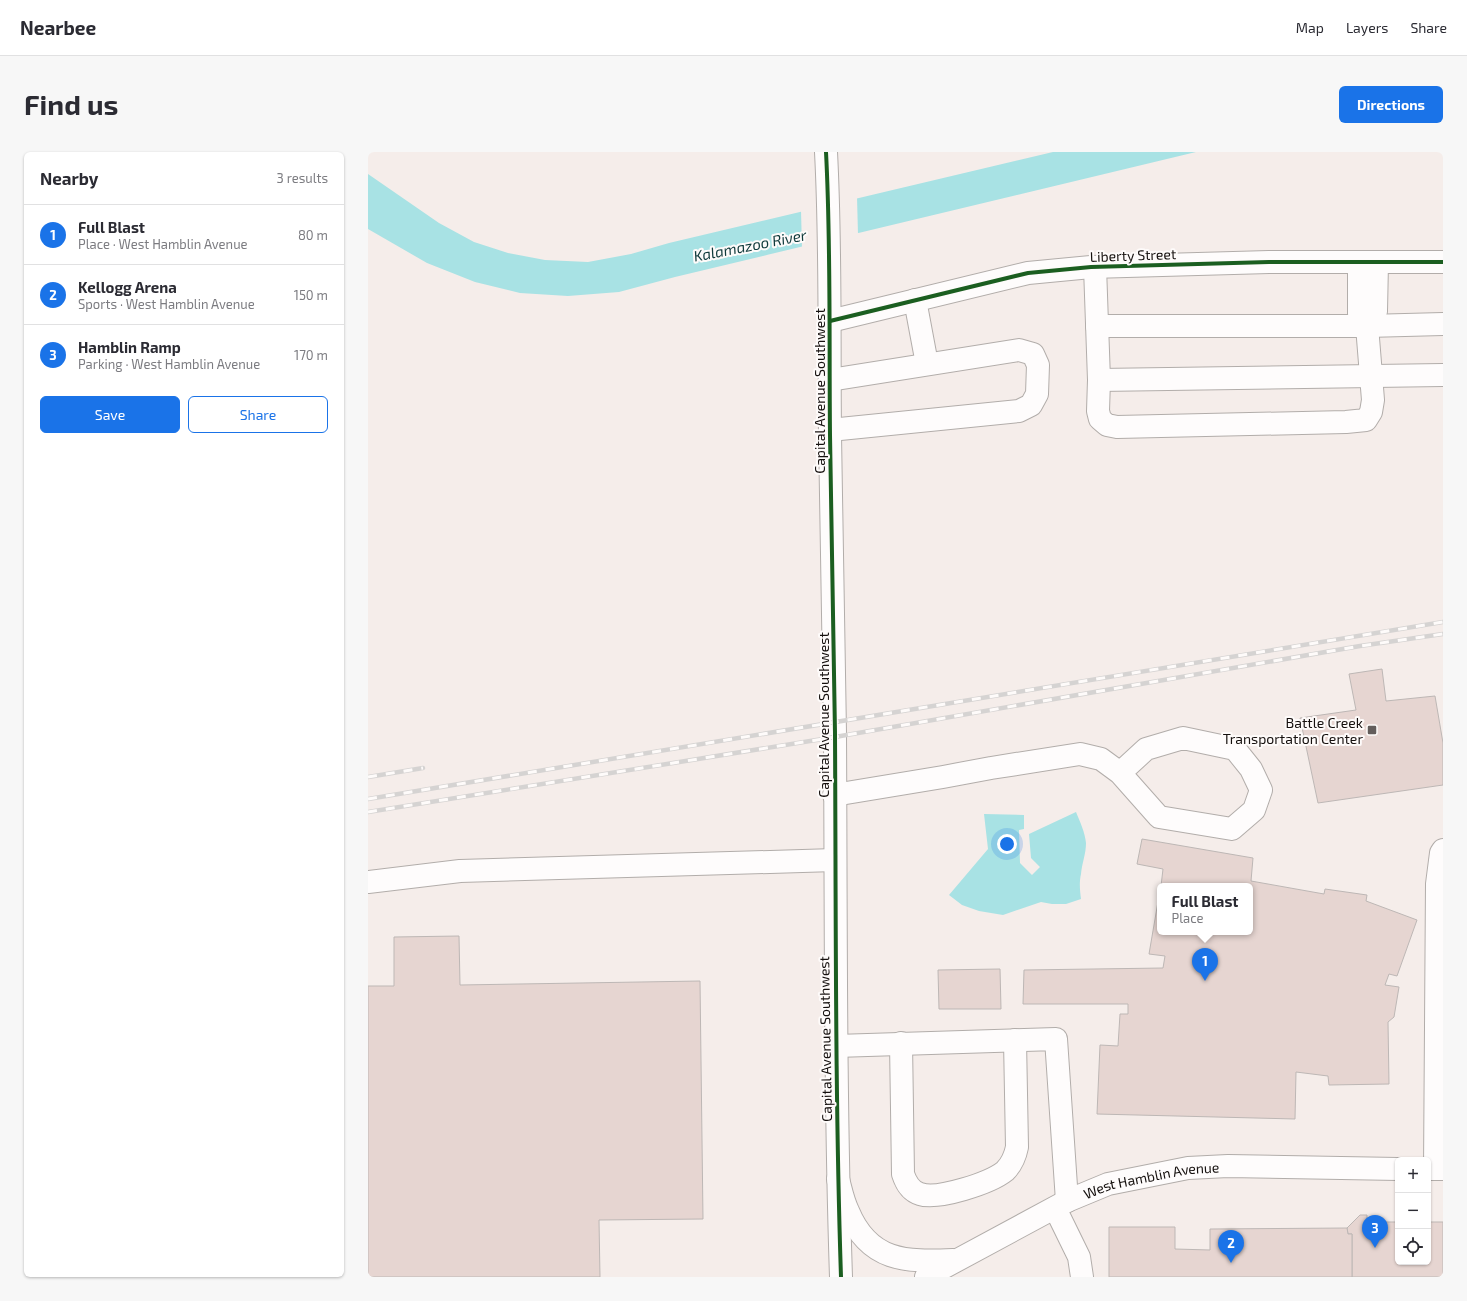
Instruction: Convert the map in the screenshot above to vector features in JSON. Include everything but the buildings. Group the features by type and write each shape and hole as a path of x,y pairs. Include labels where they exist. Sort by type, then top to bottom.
{"main road":[{"name":"Capital Avenue Southwest","path":"826,152 830,262 830,430 836,1046 841,1277"},
{"name":"Liberty Street","path":"830,321 1028,273 1095,267 1269,262 1443,262"},
{"path":"1095,267 1099,380 1098,411 1100,419 1107,425 1117,427 1346,422 1366,420 1371,412 1373,400 1372,376 1367,326 1359,314 1368,263"},
{"path":"915,300 927,364"},
{"path":"1097,326 1367,326 1443,324"},
{"path":"830,380 1019,350 1033,354 1038,364 1038,394 1031,405 1019,411 830,430"},
{"path":"1099,380 1443,375"},
{"path":"834,795 1080,754 1101,759 1120,773 1159,817 1232,829 1254,810 1261,790 1251,769 1235,749 1183,738 1146,749 1120,773"},
{"path":"1435,1169 1437,884 1441,854 1443,850"},
{"path":"368,882 460,871 834,860"},
{"path":"836,1046 1056,1039 1061,1204 1079,1256 1082,1277"},
{"path":"901,1043 904,1174 906,1182 913,1190 920,1194 930,1195 962,1190 987,1182 1004,1171 1014,1161 1017,1147 1015,1040"},
{"name":"West Hamblin Avenue","path":"926,1277 1061,1204 1108,1184 1188,1168 1228,1166 1395,1168"},
{"path":"838,1179 848,1212 859,1231 873,1247 896,1258 924,1261 958,1260"}],"water":[{"name":"Kalamazoo River","path":"1053,152 1196,152 675,277 619,292 568,296 520,293 475,282 427,263 368,229 368,174 439,223 474,242 508,253 545,260 588,262 631,254 669,243"},
{"path":"1076,812 1086,843 1080,881 1081,899 1066,904 1041,902 1003,915 979,911 962,905 949,895 988,849 984,814 1024,815 1024,829 1019,830 1020,863 1032,875 1040,867 1031,858 1029,834"}],"pier":[{"path":"857,197 858,235 802,249 801,210"}],"railway":[{"path":"368,799 1443,622"},
{"path":"368,812 835,737 1360,646 1443,634"},
{"path":"368,777 423,768"}],"cycle path":[{"path":"826,152 828,187 830,435 834,622 837,1073 841,1277"},
{"path":"830,321 1028,273 1091,267 1269,262 1443,262"}],"place":[{"name":"Battle Creek Transportation Center","path":"1372,730"},
{"name":"Full Blast","path":"1205,981"},
{"name":"Hamblin Ramp","path":"1375,1248"},
{"name":"Kellogg Arena","path":"1231,1263"}]}
